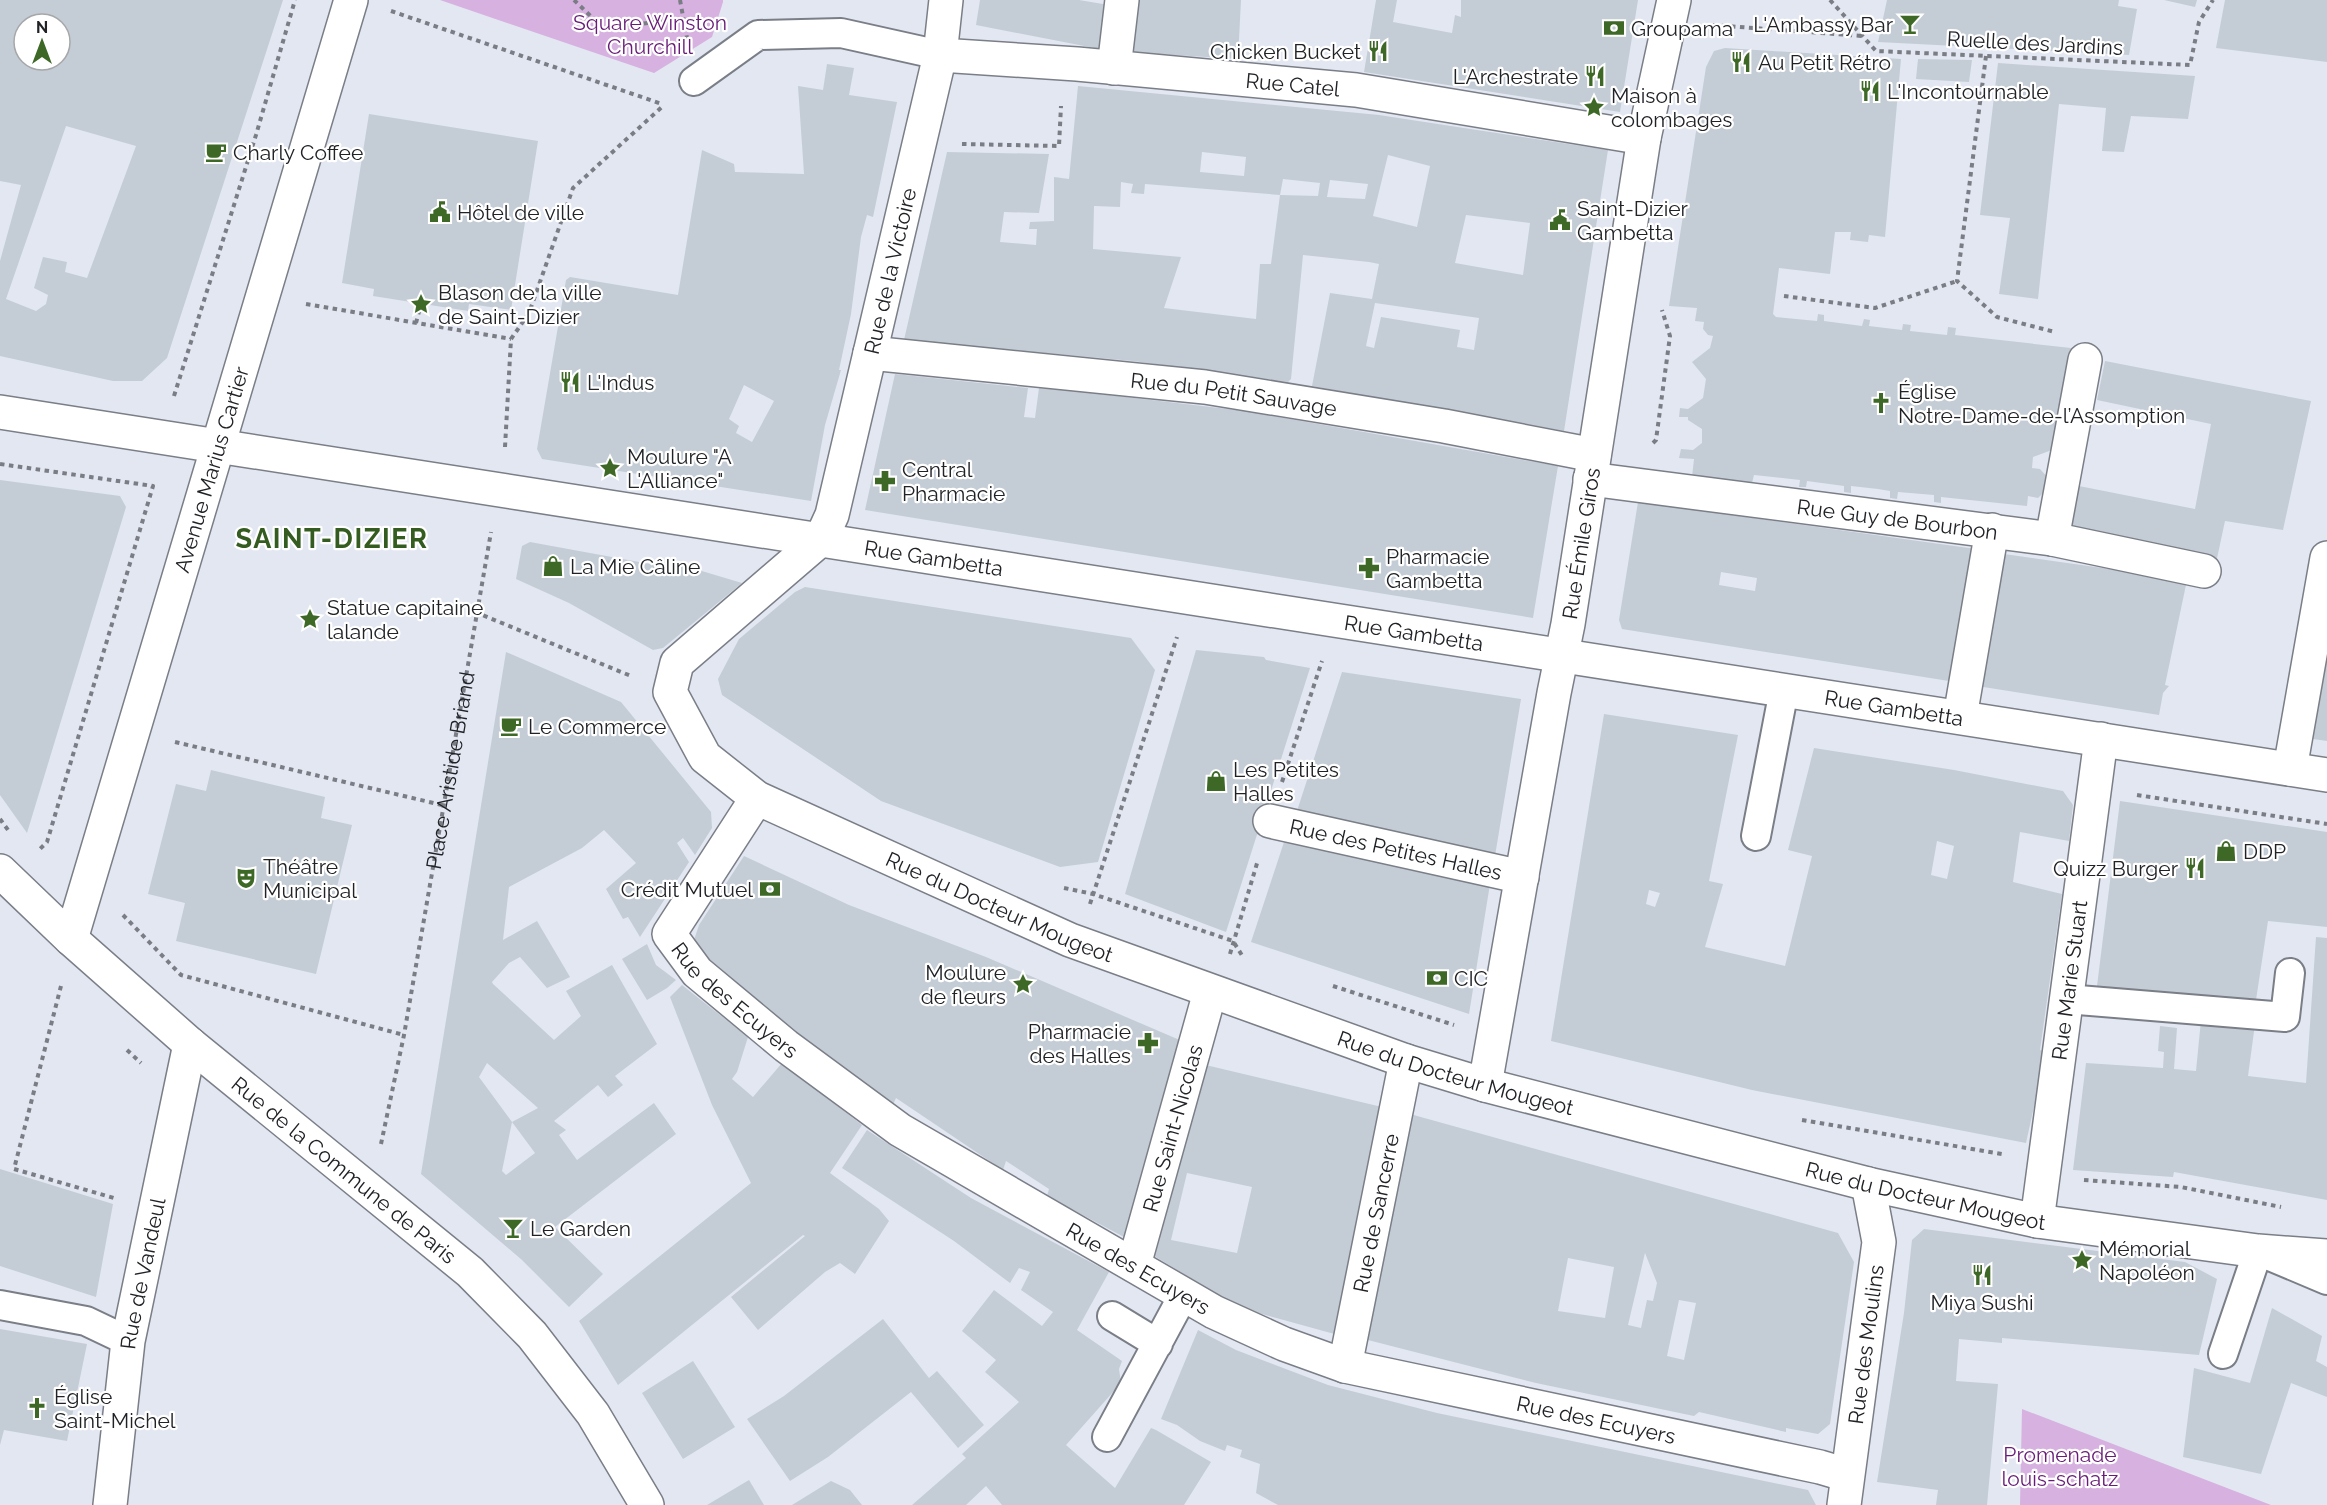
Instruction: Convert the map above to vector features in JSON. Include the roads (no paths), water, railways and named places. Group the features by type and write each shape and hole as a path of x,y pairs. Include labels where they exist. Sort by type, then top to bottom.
{"street":[{"name":"Avenue Marius Cartier","path":"71,939 351,0"},
{"name":"Rue de la Victoire","path":"821,539 832,515 920,144 940,55 946,0"},
{"path":"1114,68 1122,0"},
{"name":"Rue Émile Giros","path":"1485,1085 1568,624 1644,138 1674,0"},
{"name":"Rue Catel","path":"940,55 1356,90 1644,138"},
{"name":"Rue du Petit Sauvage","path":"870,353 1205,387 1444,426 1592,467"},
{"path":"2052,539 2085,360"},
{"path":"0,412 218,446"},
{"name":"Rue Gambetta","path":"218,446 2327,775"},
{"name":"Rue Guy de Bourbon","path":"1592,467 1628,483 2052,539 2204,571"},
{"path":"1960,717 1992,530"},
{"name":"Rue du Docteur Mougeot","path":"821,539 677,663 670,692 705,757 757,798 1070,940 1209,992 1406,1061 1485,1085 1868,1184 2037,1221 2259,1251 2327,1256"},
{"path":"2290,769 2327,558"},
{"name":"Rue Marie Stuart","path":"2037,1221 2100,739"},
{"name":"Rue des Ecuyers","path":"757,798 669,934 697,972 786,1046 900,1130 1214,1312 1284,1344 1345,1366 1846,1490"},
{"name":"Rue des Petites Halles","path":"1270,821 1522,876"},
{"name":"Rue de la Commune de Paris","path":"5,876 71,939 190,1044 470,1272 532,1335 593,1414 647,1505"},
{"name":"Rue Saint-Nicolas","path":"1134,1265 1209,992"},
{"name":"Rue de Vandeul","path":"110,1505 128,1341 190,1044"},
{"name":"Rue de Sancerre","path":"1345,1366 1406,1061"},
{"name":"Rue des Moulins","path":"1846,1490 1879,1242 1868,1184"}],"lane":[{"path":"694,81 758,35 841,33 940,55"},
{"path":"1756,836 1784,690"},
{"path":"2066,999 2285,1017 2290,973"},
{"path":"2223,1354 2259,1251 2327,1280"},
{"path":"1107,1437 1184,1294"},
{"path":"0,1305 86,1321 128,1341"},
{"path":"1112,1317 1158,1344"}],"place":[{"name":"L'Ambassy Bar","path":"1910,24"},
{"name":"Groupama","path":"1614,28"},
{"name":"Chicken Bucket","path":"1378,51"},
{"name":"Au Petit Rétro","path":"1741,62"},
{"name":"L'Archestrate","path":"1595,76"},
{"name":"L'Incontournable","path":"1870,91"},
{"name":"Maison à colombages","path":"1594,107"},
{"name":"Charly Coffee","path":"216,152"},
{"name":"Hôtel de ville","path":"440,212"},
{"name":"Saint-Dizier Gambetta","path":"1560,220"},
{"name":"Blason de la ville de Saint-Dizier","path":"421,304"},
{"name":"L'Indus","path":"570,382"},
{"name":"Église Notre-Dame-de-l’Assomption","path":"1881,403"},
{"name":"Moulure \"A L'Alliance\"","path":"610,468"},
{"name":"Central Pharmacie","path":"885,481"},
{"name":"La Mie Câline","path":"553,566"},
{"name":"Pharmacie Gambetta","path":"1369,568"},
{"name":"Statue capitaine lalande","path":"310,619"},
{"name":"Le Commerce","path":"511,726"},
{"name":"Les Petites Halles","path":"1216,781"},
{"name":"DDP","path":"2226,851"},
{"name":"Quizz Burger","path":"2195,868"},
{"name":"Théâtre Municipal","path":"246,878"},
{"name":"Crédit Mutuel","path":"770,889"},
{"name":"CIC","path":"1437,978"},
{"name":"Moulure de fleurs","path":"1023,984"},
{"name":"Pharmacie des Halles","path":"1148,1043"},
{"name":"Le Garden","path":"513,1228"},
{"name":"Mémorial Napoléon","path":"2082,1260"},
{"name":"Miya Sushi","path":"1982,1275"},
{"name":"Église Saint-Michel","path":"37,1408"}],"district":[{"name":"SAINT-DIZIER","path":"332,538"}],"park label":[{"name":"Square Winston Churchill","path":"650,34"},
{"name":"Promenade louis-schatz","path":"2060,1466"}]}
